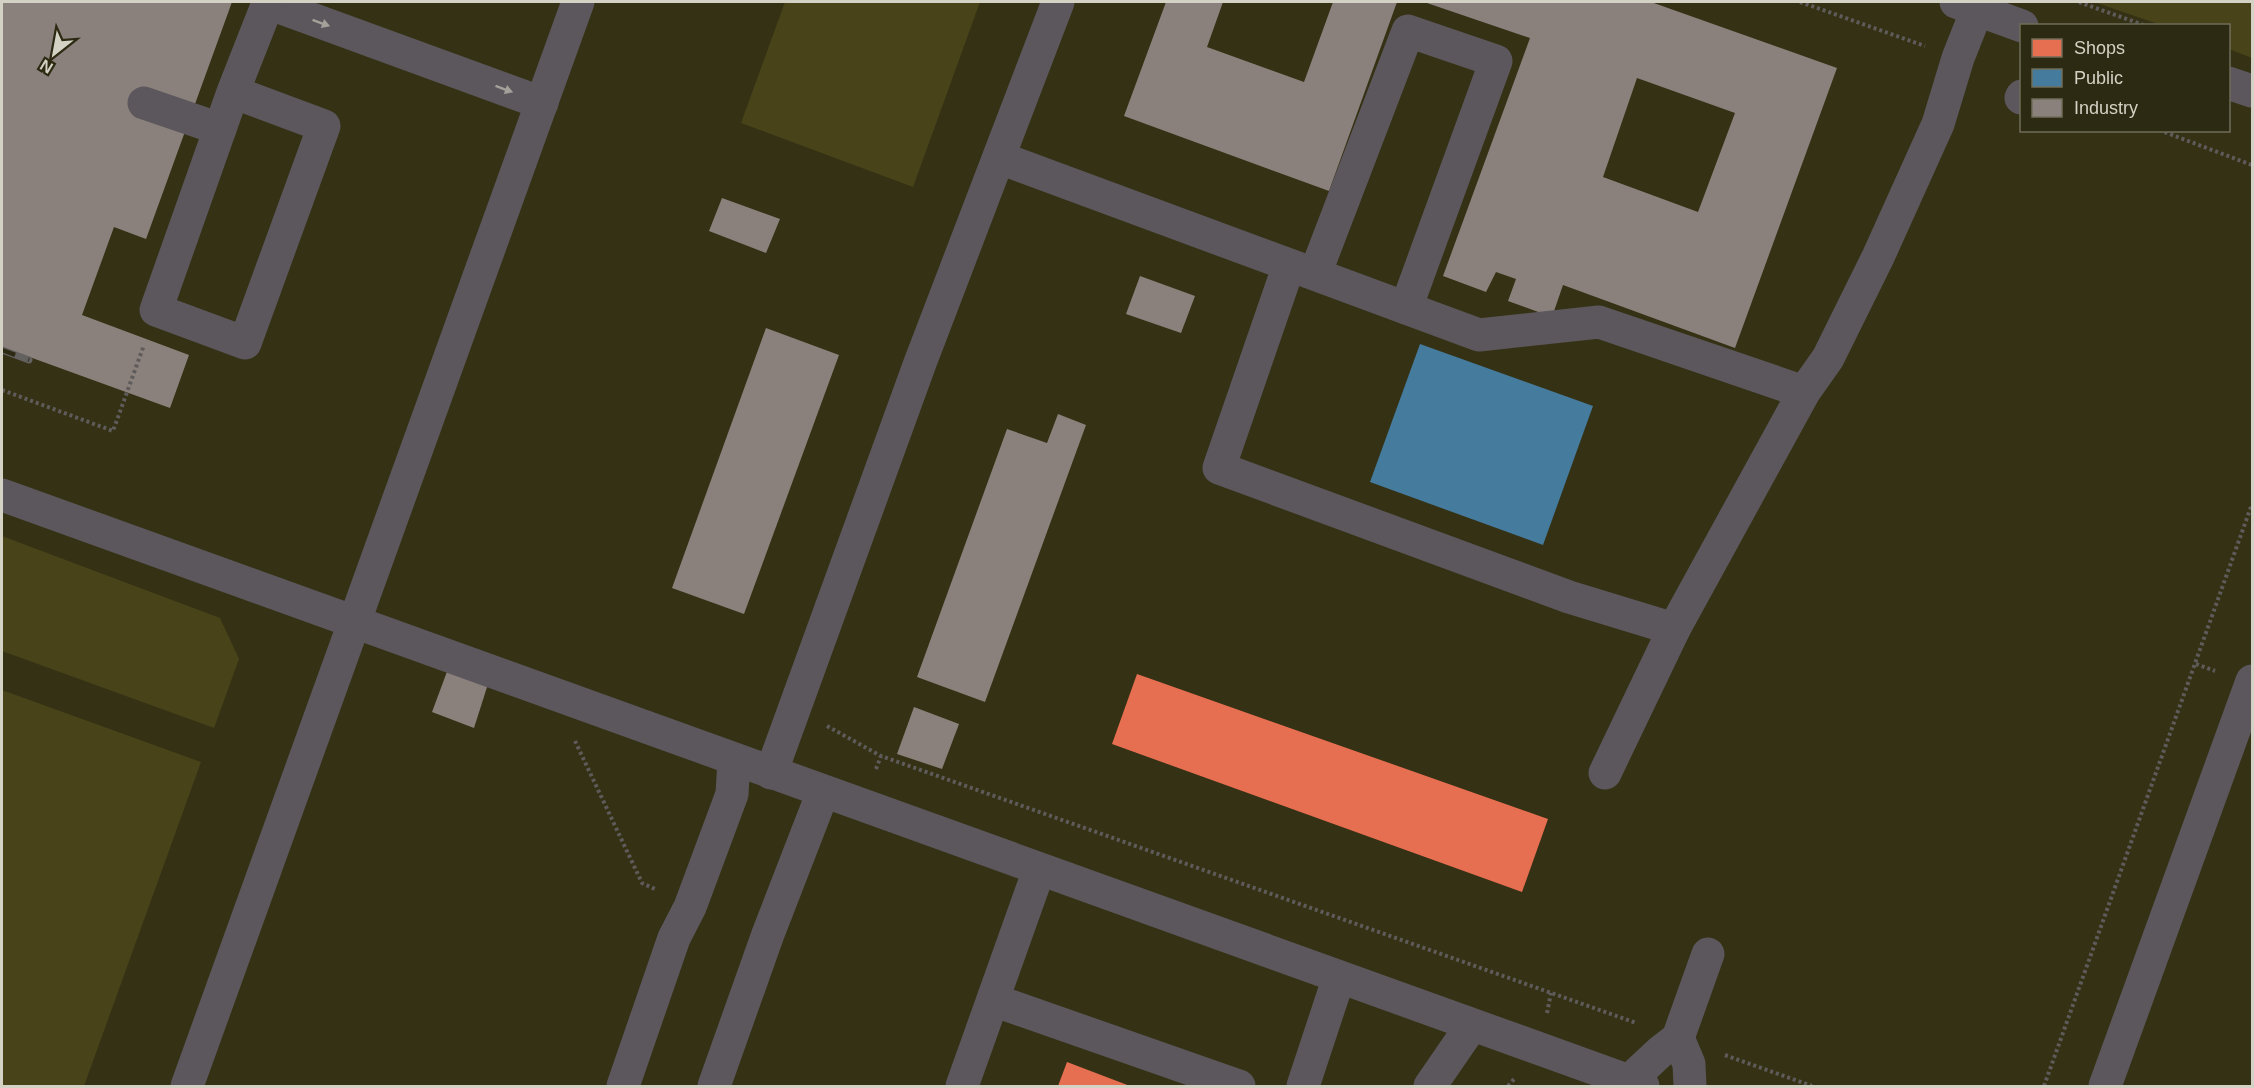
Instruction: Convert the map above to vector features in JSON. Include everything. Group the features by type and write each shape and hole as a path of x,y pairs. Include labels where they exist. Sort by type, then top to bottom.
{"lane":[{"path":"233,92 324,126 245,343 156,310 233,92 268,2 542,103"},
{"path":"187,1086 578,2"},
{"path":"771,773 920,363 1058,2"},
{"path":"1605,773 1674,629 1804,392 1828,358 1878,257 1938,124 1958,58 1966,6 2020,25"},
{"path":"1406,308 1496,61 1408,31 1302,270 1219,468 1569,597 1674,629"},
{"path":"2230,83 2253,91"},
{"path":"144,103 220,129"},
{"path":"1000,158 1479,335 1599,322 1804,392"},
{"path":"2,495 1636,1084 1660,1052 1678,1038 1708,954"},
{"path":"2105,1086 2253,681"},
{"path":"623,1086 674,938 690,907 732,794 734,760"},
{"path":"714,1086 768,934 823,792"},
{"path":"962,1086 1039,870"},
{"path":"1303,1086 1340,977"},
{"path":"993,999 1239,1086"},
{"path":"1430,1086 1472,1024"},
{"path":"1678,1038 1689,1064 1690,1086"}],"path":[{"path":"1800,2 1958,58"},
{"path":"2079,2 2140,24"},
{"path":"2164,132 2253,165"},
{"path":"2,390 113,431 156,310"},
{"path":"2044,1086 2253,504"},
{"path":"553,695 642,883 690,907"},
{"path":"795,708 881,756 1812,1086"}],"shaded area":[{"path":"2,2 2252,2 2252,1086 2,1086"},
{"path":"785,2 980,2 913,187 741,123"},
{"path":"2094,2 2252,2 2252,58 2230,49 2230,24 2158,24"},
{"path":"2,536 220,618 239,659 214,728 2,651"},
{"path":"2,690 201,762 84,1086 2,1086"}],"building: Shops":[{"path":"1137,674 1548,819 1522,892 1112,744"},
{"path":"1067,1062 1130,1086 1058,1086"}],"building: Public":[{"path":"1420,344 1593,406 1543,545 1370,482"}],"building: Industry":[{"path":"2,2 232,2 146,239 114,227 82,315 189,355 170,408 2,347"},
{"path":"1166,2 1223,2 1207,47 1304,82 1333,2 1397,2 1329,191 1124,116"},
{"path":"1424,2 1651,2 1837,68 1735,348 1563,285 1552,317 1508,301 1516,279 1496,272 1486,292 1443,276 1530,38","holes":["1637,78 1735,113 1698,212 1603,177"]},
{"path":"722,198 780,219 766,253 709,231"},
{"path":"1140,276 1195,296 1181,333 1126,314"},
{"path":"766,328 839,355 744,614 672,588"},
{"path":"1058,414 1086,425 985,702 917,677 1007,429 1047,443"},
{"path":"448,669 488,684 474,728 432,712"},
{"path":"914,707 959,724 942,769 897,754"}],"railway":[{"path":"2,350 29,360"}]}
